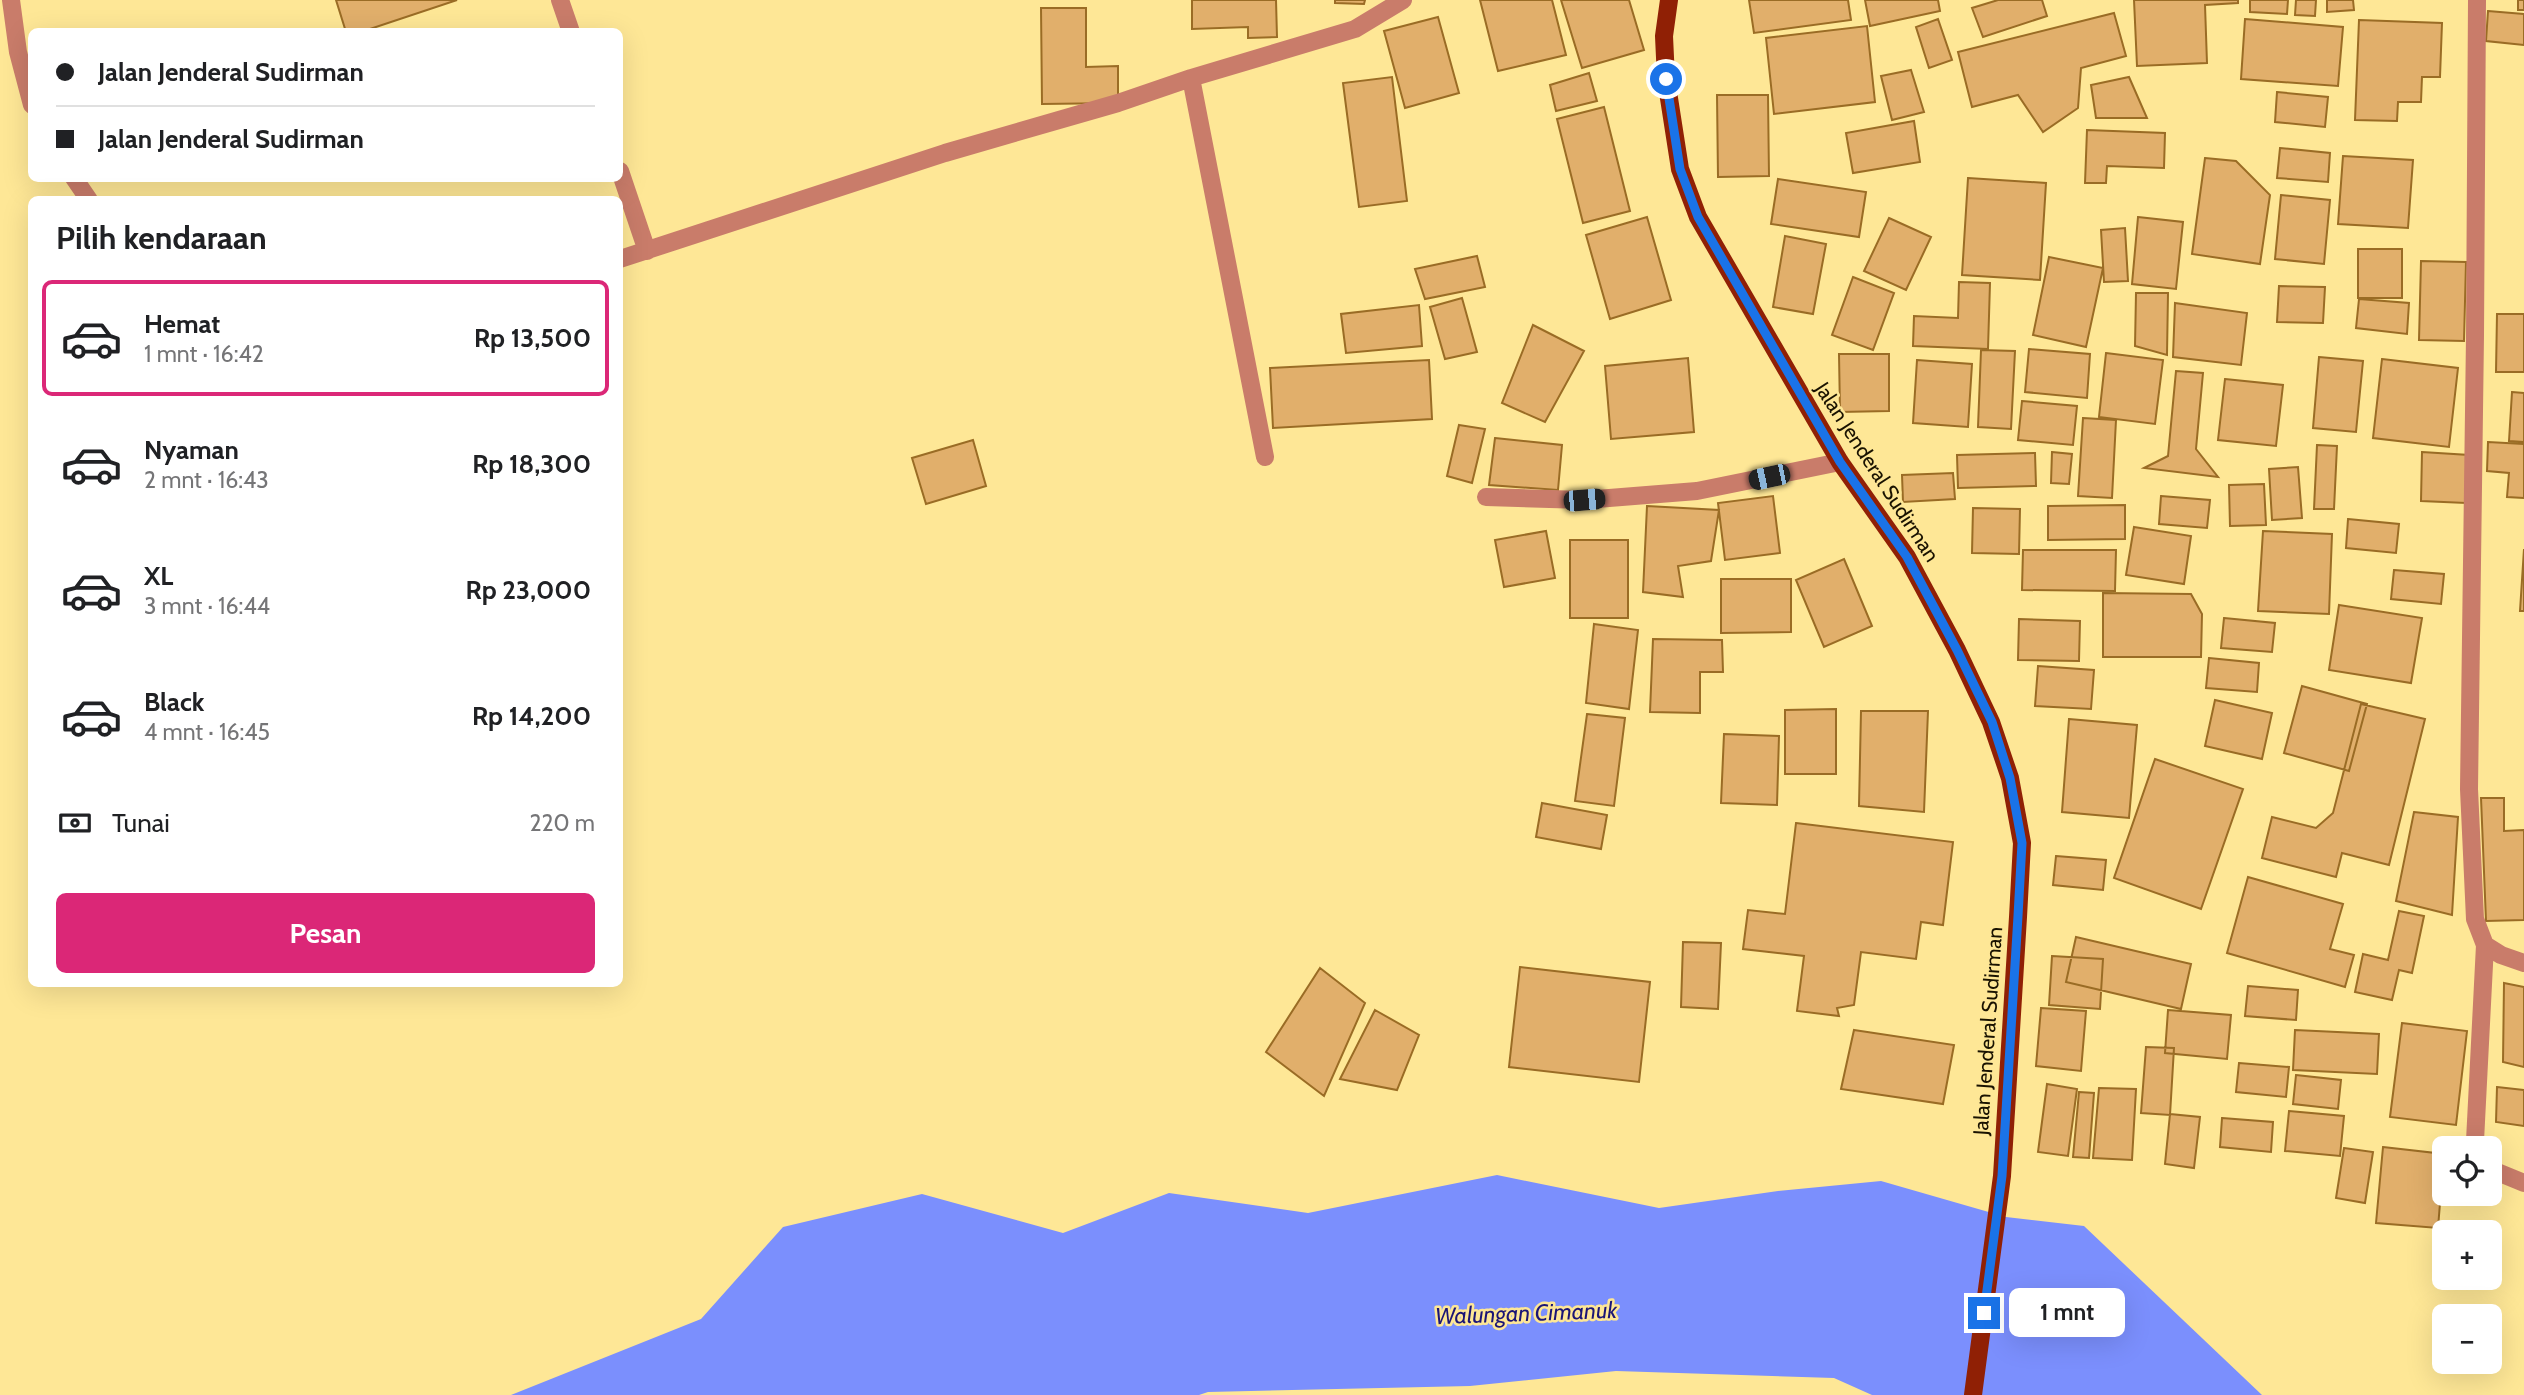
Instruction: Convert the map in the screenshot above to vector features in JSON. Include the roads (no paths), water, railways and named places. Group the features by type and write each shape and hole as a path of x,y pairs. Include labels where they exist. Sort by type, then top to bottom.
{"main road":[{"name":"Jalan Jenderal Sudirman","path":"1669,0 1664,36 1666,79 1680,169 1698,217 1840,462 1907,557 1992,722 2010,778 2022,843 2002,1176 1973,1395"}],"street":[{"path":"11,0 18,52 28,90"},
{"path":"561,0 570,28"},
{"path":"623,258 945,153 1118,103 1191,78 1355,29 1404,0"},
{"path":"2475,1136 2485,945 2475,919 2469,789 2477,0"},
{"path":"1191,78 1265,457"},
{"path":"623,180 647,251"},
{"path":"1486,497 1584,500 1697,491 1840,462"},
{"path":"2485,945 2501,955 2524,963"},
{"path":"2502,1174 2524,1183"}],"water":[{"name":"Walungan Cimanuk","path":"1497,1175 1659,1208 1778,1191 1881,1181 2006,1217 2084,1226 2262,1395 1872,1395 1834,1378 1616,1371 1470,1386 1208,1392 1199,1395 511,1395 701,1319 783,1227 922,1194 1063,1233 1169,1193 1308,1213"}]}
